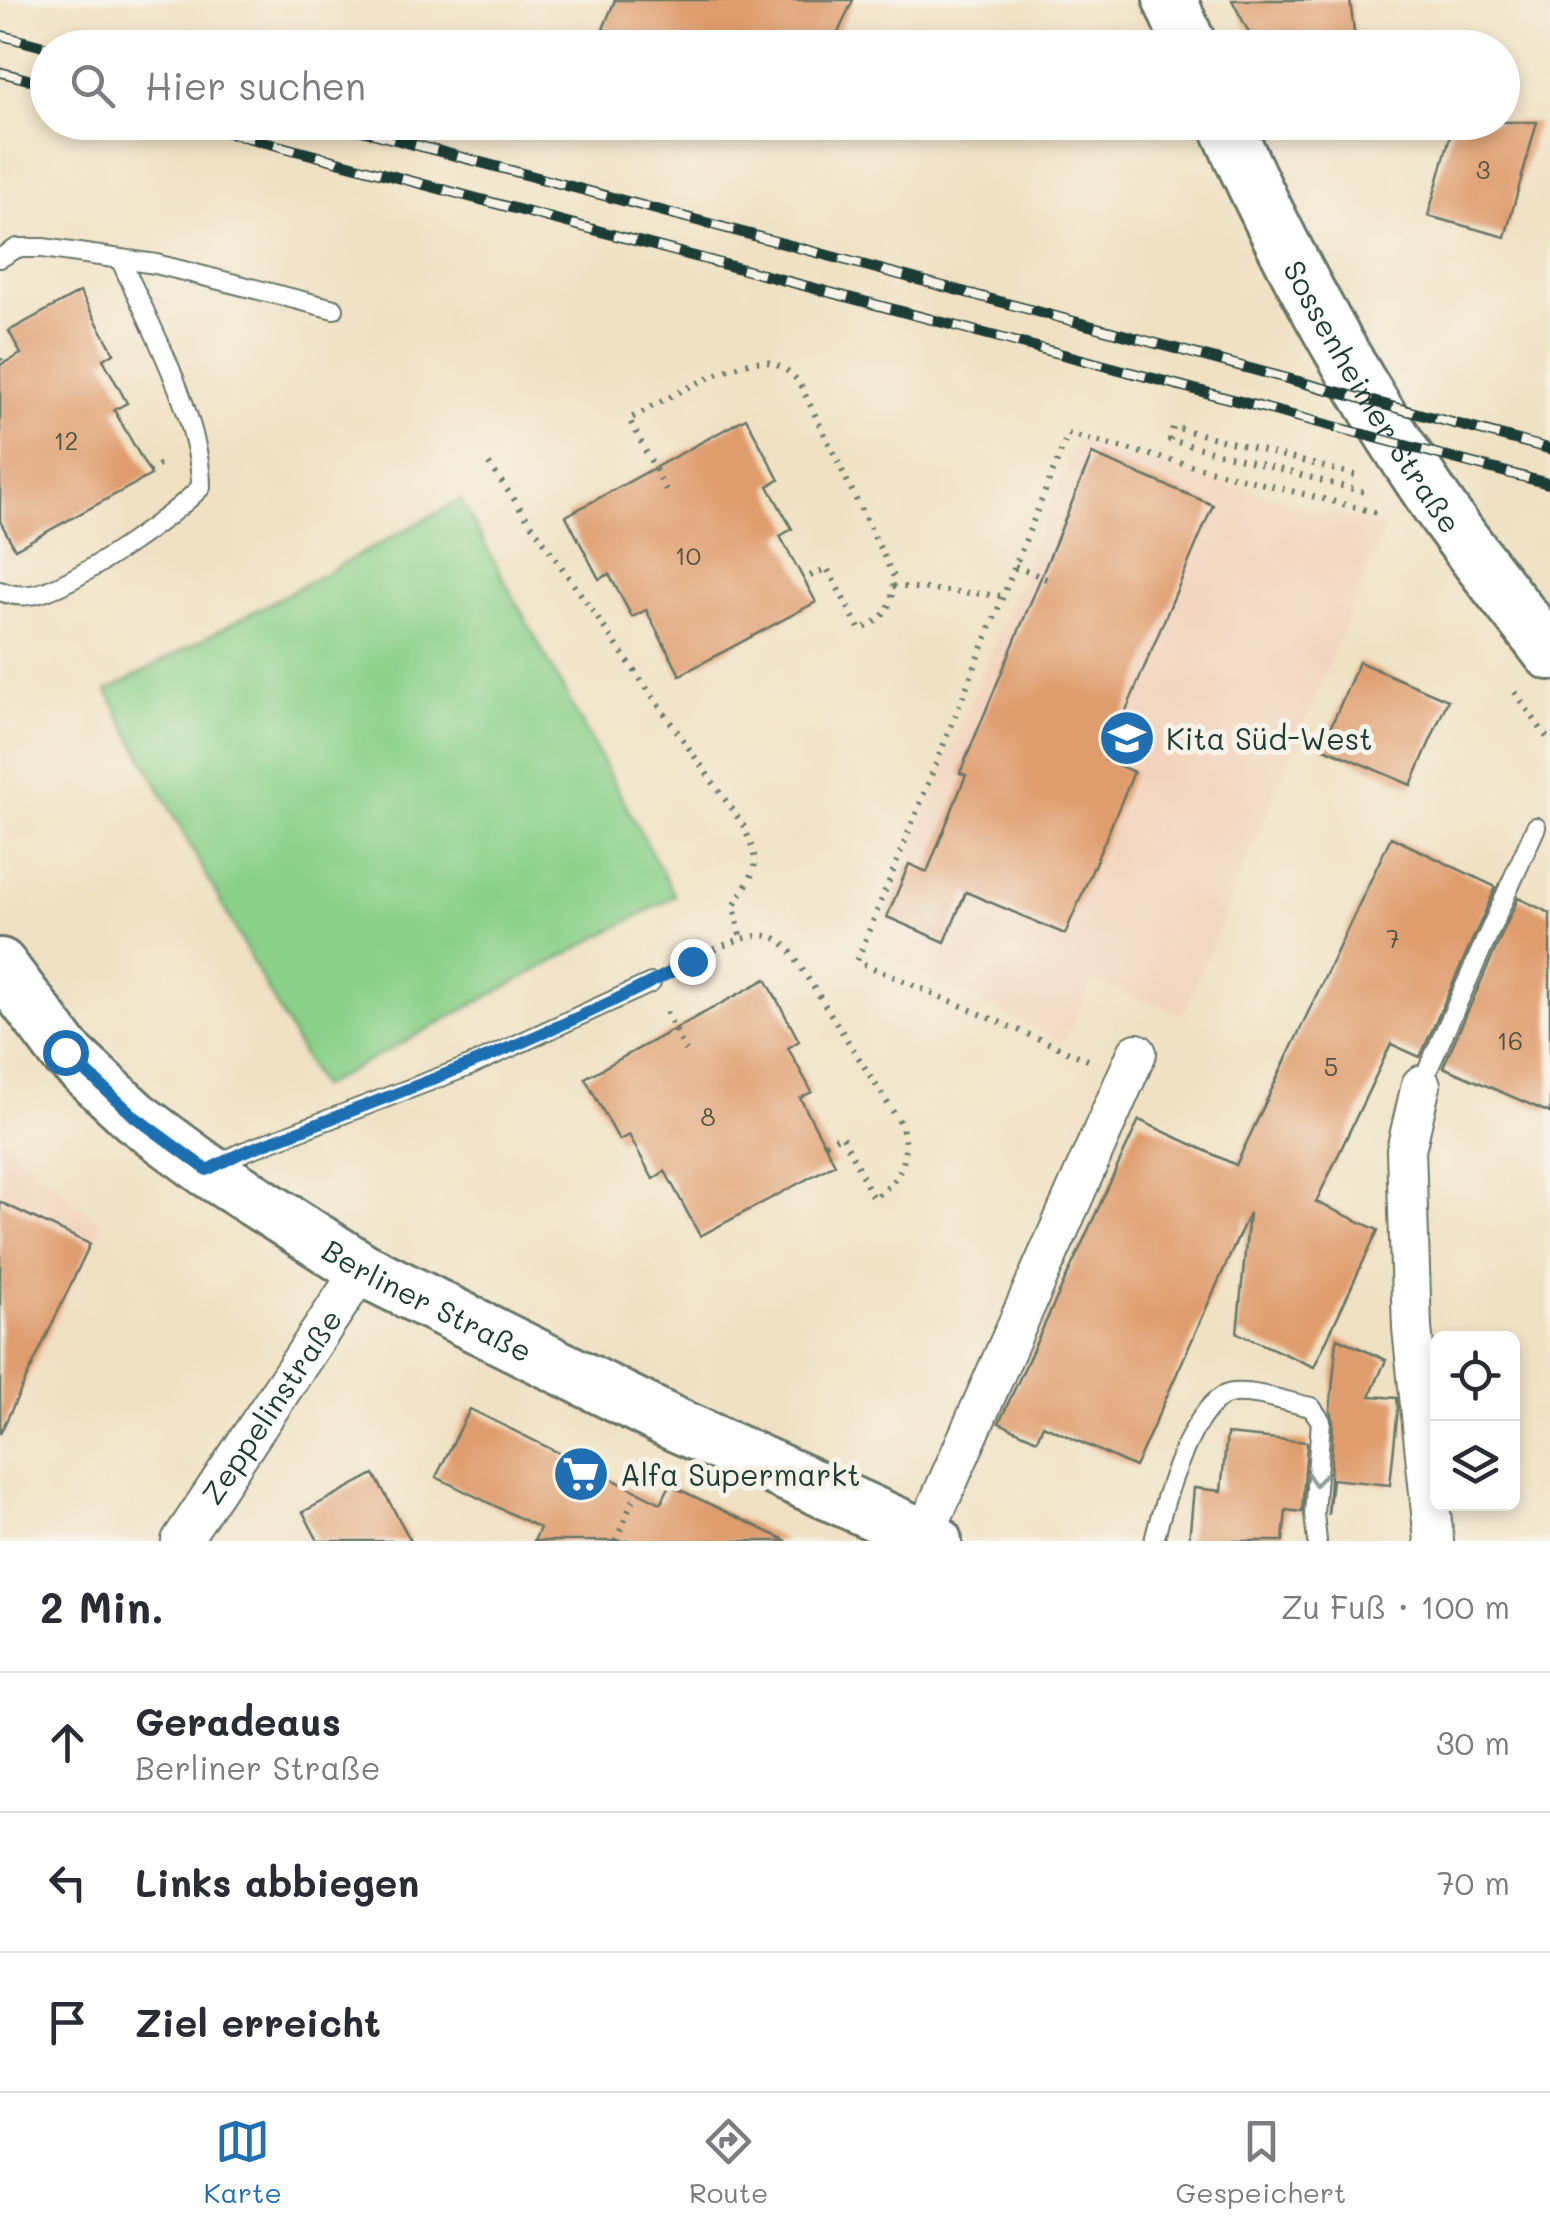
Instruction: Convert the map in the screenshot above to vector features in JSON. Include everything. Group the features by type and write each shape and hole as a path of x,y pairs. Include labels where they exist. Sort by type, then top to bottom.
{"street":[{"path":"1170,0 1183,30"},
{"name":"Sossenheimer Straße","path":"1232,140 1252,185 1339,344 1415,511 1550,653"},
{"name":"Berliner Straße","path":"0,965 65,1052 135,1117 207,1170 362,1269 670,1422 929,1539 1137,1052"},
{"path":"1420,1084 1406,1150 1412,1328 1434,1541"},
{"name":"Zeppelinstraße","path":"181,1541 362,1269"}],"lane":[{"path":"0,258 17,248 43,248 156,264 334,308"},
{"path":"0,591 15,596 44,592 76,576 183,505 201,487 201,463 180,397 121,260"},
{"path":"1420,1084 1536,827"},
{"path":"207,1170 243,1152 472,1064 651,983"},
{"path":"1154,1541 1168,1487 1192,1434 1215,1400 1230,1393 1310,1407 1321,1421 1314,1514 1318,1541"}],"path":[{"path":"666,490 629,418 743,362 766,362 787,369 799,382 894,577 893,601 877,622 860,630 826,568 804,580"},
{"path":"1367,478 1173,427 1170,440 1380,496 1415,511"},
{"path":"1096,1064 857,961 1068,434 1415,511"},
{"path":"489,464 743,825 757,856 752,875 734,906 741,939"},
{"path":"1015,566 1052,581"},
{"path":"894,586 1003,596"},
{"path":"686,1051 651,983 741,939 764,936 779,940 791,952 901,1124 907,1144 903,1168 893,1186 874,1198 842,1136 825,1144"},
{"path":"616,1541 650,1458 670,1422"}],"shaded area":[{"name":"Kita Süd-West","path":"1076,442 1385,528 1183,1014 1092,982 1063,1043 871,948"},
{"path":"0,1136 102,1225 0,1440"}],"green space":[{"path":"461,500 675,896 320,1087 107,691"}],"building":[{"path":"615,0 853,0 839,30 603,29"},
{"path":"1232,0 1350,0 1354,30 1248,30"},
{"path":"1520,122 1537,122 1505,237 1428,216 1449,140 1520,140"},
{"path":"80,292 114,353 103,359 127,403 114,410 151,475 15,549 0,521 0,365 21,354 9,331"},
{"path":"746,418 779,480 768,486 792,529 780,536 816,602 680,675 646,610 632,617 609,574 599,579 566,516"},
{"path":"1092,454 1213,505 1105,760 1134,772 1065,934 966,892 945,942 887,917 909,864 927,872 966,775 960,773"},
{"path":"1359,662 1448,700 1411,785 1322,747"},
{"path":"1391,837 1496,887 1420,1057 1391,1044 1316,1202 1378,1230 1314,1367 1237,1333 1249,1213 1135,1467 1043,1425 1037,1440 999,1423 1139,1120 1236,1165"},
{"path":"1518,898 1550,913 1550,1113 1443,1067"},
{"path":"766,979 799,1041 788,1048 812,1092 800,1098 835,1164 700,1236 665,1171 653,1179 629,1135 619,1140 585,1078"},
{"path":"0,1202 90,1244 0,1434"},
{"path":"1337,1338 1386,1360 1370,1396 1397,1398 1398,1408 1390,1485 1332,1479 1328,1515 1333,1422 1330,1411"},
{"path":"470,1409 661,1503 670,1485 787,1541 534,1541 540,1528 436,1477"},
{"path":"1227,1434 1307,1442 1302,1512 1286,1510 1283,1541 1189,1541 1194,1488 1221,1491"},
{"path":"374,1474 411,1541 318,1541 303,1512"}],"railway":[{"path":"0,35 30,43"},
{"path":"0,72 30,80"},
{"path":"257,140 1550,484"},
{"path":"397,140 1550,449"}],"place":[{"name":"Kita Süd-West","path":"1127,738"},
{"name":"Alfa Supermarkt","path":"581,1474"}],"route":[{"path":"65,1052 135,1117 207,1170 243,1152 472,1064 612,1002 692,961"}]}
